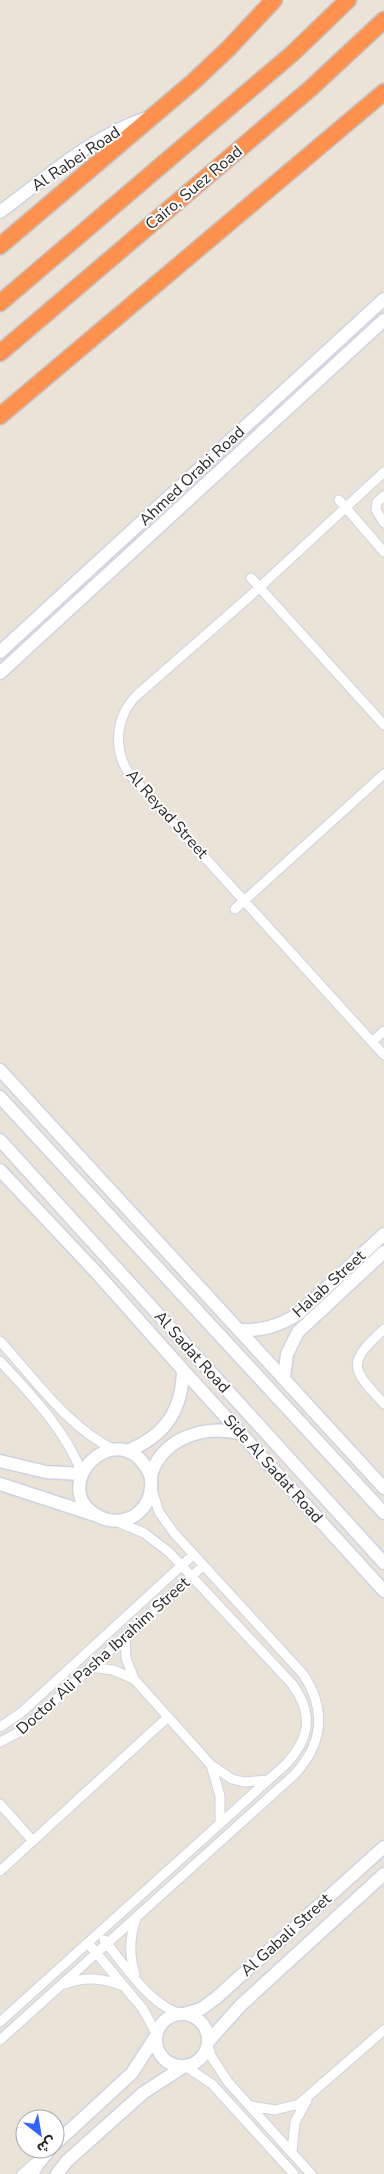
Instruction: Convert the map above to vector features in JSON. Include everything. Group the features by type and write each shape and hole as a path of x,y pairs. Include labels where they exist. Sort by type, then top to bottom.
{"highway":[{"path":"0,246 156,115 228,49 274,0"},
{"path":"0,303 287,58 348,0"},
{"name":"Cairo, Suez Road","path":"0,353 311,88 384,20"},
{"path":"0,416 384,92"}],"street":[{"name":"Al Rabei Road","path":"0,212 93,144 126,126 156,115"},
{"name":"Ahmed Orabi Road","path":"0,652 384,299"},
{"name":"Ahmed Orabi Road","path":"0,673 384,320"},
{"path":"225,446 236,458"},
{"name":"Al Reyad Street","path":"384,472 130,703 122,719 118,742 121,760 130,775 384,1055"},
{"path":"384,496 378,502 376,510 384,523"},
{"path":"339,500 384,552"},
{"path":"252,578 384,725"},
{"path":"236,909 384,774"},
{"path":"372,1042 384,1031"},
{"path":"0,1070 384,1488"},
{"name":"Al Sadat Road","path":"0,1097 384,1513"},
{"name":"Al Sadat Road","path":"0,1140 384,1563"},
{"name":"Side Al Sadat Road","path":"1,1173 131,1311 384,1591"},
{"name":"Halab Street","path":"240,1330 270,1327 298,1314 384,1234"},
{"name":"Halab Street","path":"284,1378 287,1354 298,1332 384,1252"},
{"path":"131,1311 133,1287"},
{"path":"384,1329 364,1347 358,1356 357,1364 358,1374 362,1381 384,1404"},
{"path":"0,1341 71,1419 94,1438 142,1461 151,1481 154,1499 166,1523 193,1555 303,1674 310,1686 318,1712 317,1738 305,1763 294,1775 0,2040"},
{"path":"0,1362 59,1428 72,1450 82,1473"},
{"path":"96,1515 87,1507 82,1497 80,1485 82,1473 95,1456 104,1451 121,1450 142,1445 155,1436 166,1424 180,1399 183,1370"},
{"path":"0,1484 96,1515 105,1520 126,1520 136,1515 144,1507 150,1497 151,1481 156,1465 170,1447 192,1434 217,1429 242,1434"},
{"path":"354,1455 357,1468 356,1482 384,1488"},
{"path":"0,1461 46,1472 82,1473"},
{"path":"288,1485 318,1490"},
{"path":"342,1517 346,1548"},
{"path":"0,2022 285,1765 301,1745 305,1733 305,1707 300,1695 192,1576 157,1542 144,1533 115,1521"},
{"name":"Doctor Ali Pasha Ibrahim Street","path":"0,1727 22,1712 193,1555"},
{"name":"Doctor Ali Pasha Ibrahim Street","path":"0,1742 21,1731 203,1566"},
{"path":"125,1636 126,1658 134,1679 211,1765 227,1776 244,1782 268,1780"},
{"path":"90,1667 113,1670 134,1679"},
{"path":"0,1871 168,1717"},
{"path":"211,1765 220,1796 220,1824"},
{"path":"285,1765 294,1775"},
{"path":"0,1804 33,1841"},
{"name":"Al Gabali Street","path":"183,2014 201,2009 216,1998 384,1847"},
{"name":"Al Gabali Street","path":"208,2043 240,2006 384,1874"},
{"path":"136,1917 130,1941 130,1953 136,1977"},
{"path":"99,1933 162,2006 171,2012 196,2018 202,2023 206,2028 212,2056 222,2074 311,2174"},
{"path":"88,1943 143,2010 156,2035 158,2051 162,2058 175,2066 191,2065 202,2057 208,2043"},
{"path":"60,1986 86,1978 99,1979 125,1987"},
{"path":"65,2135 132,2073 159,2028 169,2018 183,2014"},
{"path":"251,2106 263,2110 281,2109 299,2104 384,2030"},
{"path":"56,2174 143,2093 184,2066"},
{"path":"184,2066 212,2084 294,2174"},
{"path":"292,2152 295,2122 309,2096"},
{"path":"22,2174 39,2159"},
{"path":"32,2174 43,2159"}]}
